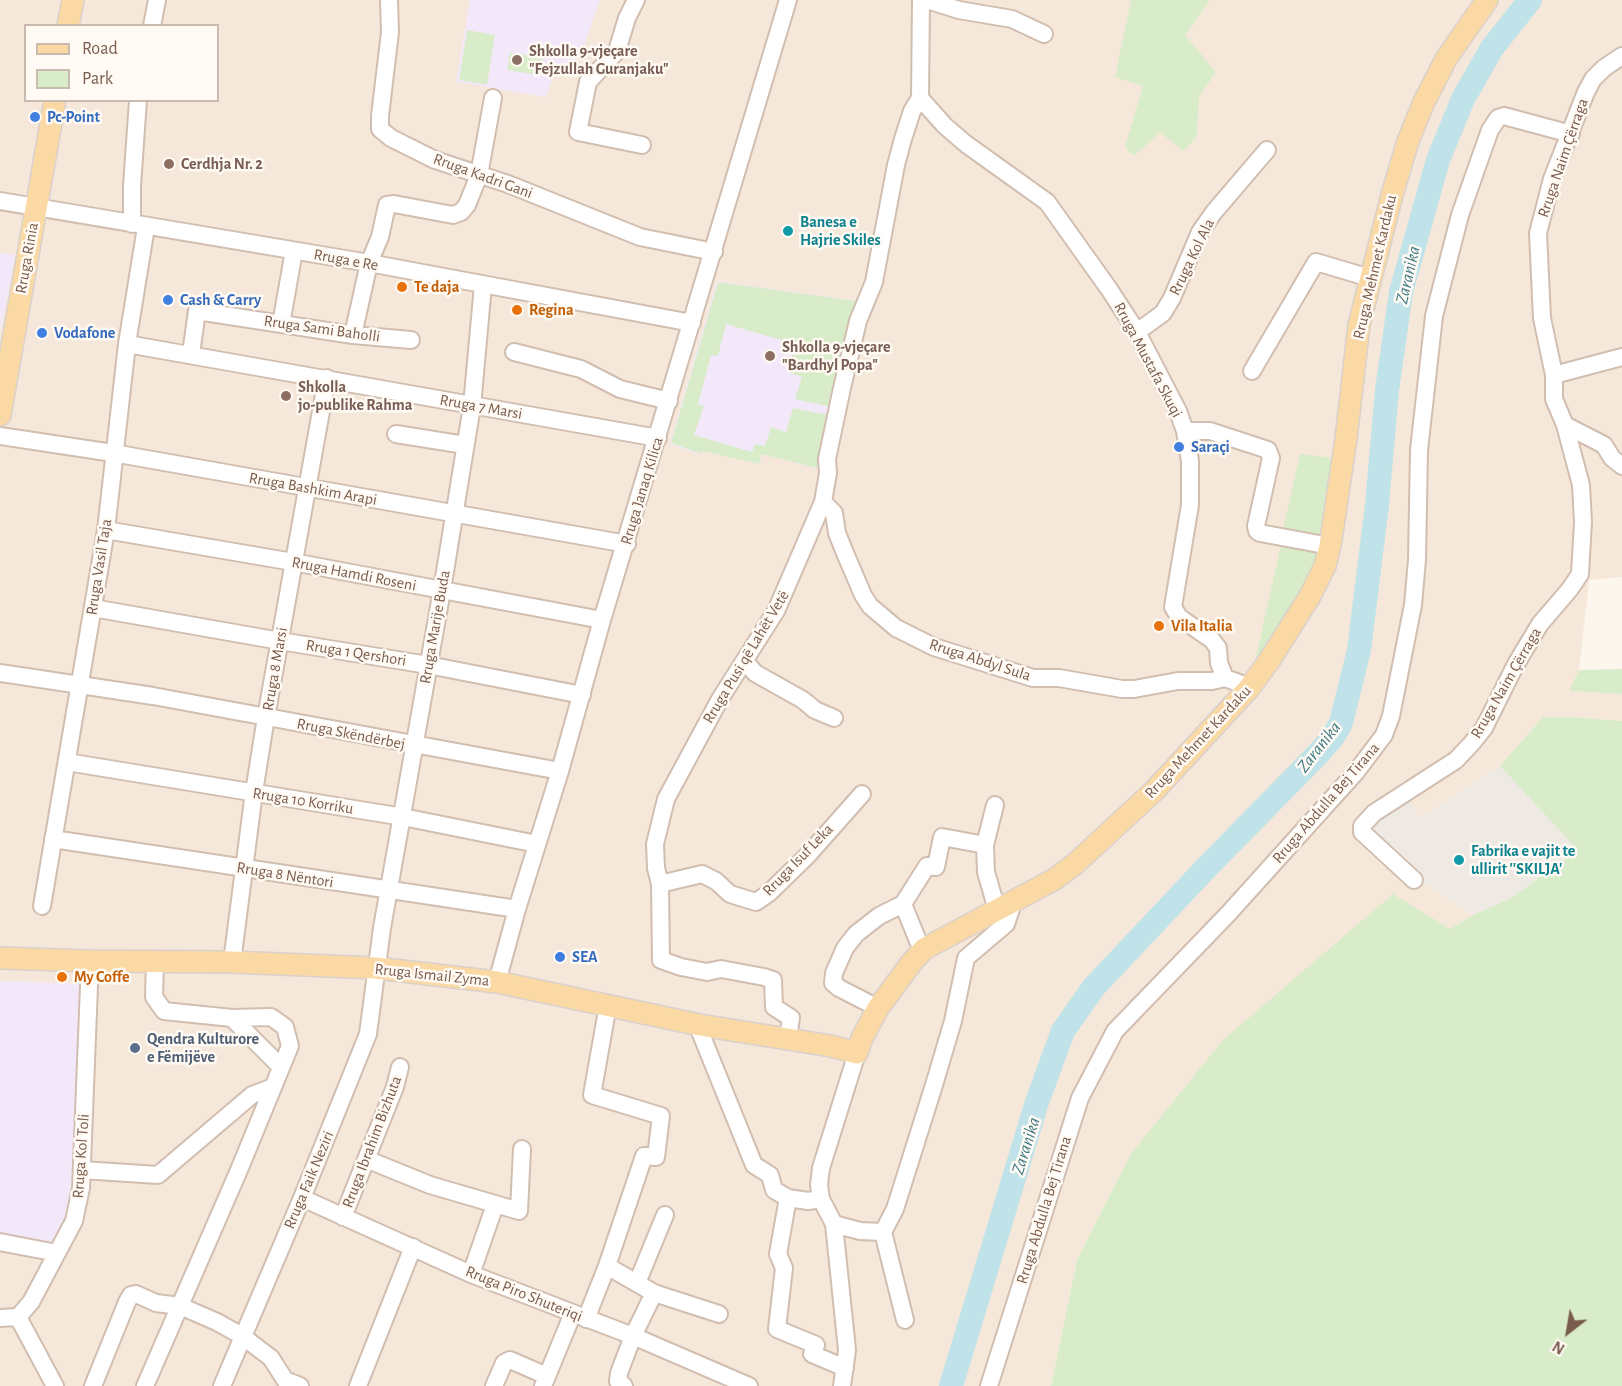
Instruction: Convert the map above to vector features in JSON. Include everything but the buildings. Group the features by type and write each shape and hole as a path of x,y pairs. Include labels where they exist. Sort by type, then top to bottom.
{"main road":[{"path":"68,24 72,0"},
{"name":"Rruga Mehmet Kardaku","path":"857,1053 878,1008 924,949 1055,879 1154,791 1250,687 1310,597 1325,566 1330,546 1346,439 1359,326 1408,141 1424,102 1446,59 1487,0"},
{"name":"Rruga Rinia","path":"0,415 54,102"},
{"name":"Rruga Ismail Zyma","path":"0,957 90,961 232,962 375,969 497,982 698,1024 788,1038 857,1053"}],"street":[{"path":"152,24 157,0"},
{"name":"Rruga Kadri Gani","path":"389,0 390,32 380,129 391,138 435,160 534,194 640,237 714,252"},
{"path":"636,0 627,18 617,51 594,73 586,87 578,132 642,145"},
{"name":"Rruga Janaq Kilica","path":"497,982 602,620 627,543 788,0"},
{"name":"Rruga Pusi që Lahët Vetë","path":"788,1038 790,1018 774,1007 773,980 721,969 706,972 661,960 660,884 656,867 655,844 666,799 720,699 781,603 824,502 828,474 827,459 858,321 874,282 898,156 912,111 920,98 921,0"},
{"path":"927,0 978,15 1012,20 1044,34"},
{"name":"Rruga Naim Çërraga","path":"1414,880 1362,832 1362,826 1374,813 1456,760 1472,743 1484,728 1516,664 1540,624 1580,574 1583,522 1581,485 1565,425 1554,399 1554,375 1542,318 1538,233 1552,178 1581,104 1593,79 1622,56"},
{"path":"353,335 369,263 380,237 387,205 394,204 453,214 461,212 467,205 479,175 493,98"},
{"name":"Rruga Mustafa Skuqi","path":"920,98 945,126 966,144 1047,202 1137,332 1178,411 1185,431 1190,461 1190,505 1173,607 1179,617 1212,640 1218,648 1219,663 1225,678"},
{"name":"Rruga Vasil Taja","path":"42,906 106,530 139,226 132,186 138,102"},
{"name":"Rruga Abdulla Bej Tirana","path":"989,1386 1080,1098 1115,1030 1228,914 1356,772 1384,735 1391,716 1413,605 1417,560 1419,450 1434,316 1460,215 1490,130 1498,118 1504,116 1571,134"},
{"name":"Rruga Kol Ala","path":"1137,332 1162,313 1172,298 1200,232 1221,203 1268,150"},
{"name":"Rruga e Re","path":"0,201 369,263 692,323"},
{"path":"282,324 294,251"},
{"path":"1252,371 1316,262 1370,278"},
{"name":"Rruga Marije Buda","path":"375,969 472,406 483,285"},
{"name":"Rruga Sami Baholli","path":"191,354 198,311 353,335 411,340"},
{"name":"Rruga 7 Marsi","path":"127,344 658,438"},
{"path":"514,352 581,369 620,389 669,401"},
{"path":"1554,375 1622,357"},
{"name":"Rruga 8 Marsi","path":"232,962 266,717 327,378"},
{"path":"1565,425 1604,445 1612,458 1622,466"},
{"path":"1185,431 1210,431 1268,450 1271,458 1256,526 1257,531 1330,546"},
{"path":"396,434 465,445"},
{"name":"Rruga Bashkim Arapi","path":"0,436 114,453 627,543"},
{"name":"Rruga Abdyl Sula","path":"824,502 834,513 837,533 845,554 870,606 896,628 934,647 1025,677 1059,678 1122,689 1178,681 1225,678 1250,687"},
{"name":"Rruga Hamdi Roseni","path":"106,530 293,562 602,620"},
{"name":"Rruga 1 Qershori","path":"93,608 428,664 582,694"},
{"path":"744,662 756,673 803,700 815,710 834,718"},
{"name":"Rruga Skëndërbej","path":"0,673 266,717 560,771"},
{"name":"Rruga 10 Korriku","path":"67,762 403,817 537,844"},
{"name":"Rruga Isuf Leka","path":"660,884 702,874 716,881 730,894 756,902 769,893 808,855 862,795"},
{"path":"905,1320 883,1232 894,1209 934,1085 953,1021 966,958 1006,924 1005,907 986,872 985,845 995,805"},
{"path":"878,1008 833,983 834,973 845,948 856,934 879,916 903,904 927,866 936,867 942,837 985,845"},
{"name":"Rruga 8 Nëntori","path":"53,839 517,909"},
{"path":"903,904 918,941 924,949"},
{"name":"Rruga Kol Toli","path":"18,1317 31,1302 74,1221 81,1188 90,961"},
{"path":"145,1386 290,1046 285,1027 271,1017 232,1018 164,1011 154,997 155,961"},
{"name":"Rruga Faik Neziri","path":"222,1386 302,1198 368,1034 375,969"},
{"path":"494,1386 504,1363 510,1360 545,1381 607,1266 644,1156 656,1157 662,1116 592,1095 608,1005"},
{"path":"232,1018 281,1067"},
{"path":"698,1024 754,1165 770,1175 774,1190 788,1198 808,1201 821,1198"},
{"name":"Rruga Mehmet Kardaku","path":"842,1386 847,1350 834,1224 821,1198 819,1185 820,1168 857,1053"},
{"name":"Rruga Ibrahim Bizhuta","path":"343,1216 395,1087 400,1067"},
{"path":"82,1170 158,1175 252,1095 273,1087"},
{"path":"366,1159 430,1185 519,1211 522,1149"},
{"name":"Rruga Piro Shuteriqi","path":"302,1198 471,1274 633,1336 747,1386"},
{"path":"788,1198 778,1254 784,1268 777,1329 816,1345 812,1354 845,1368"},
{"path":"471,1274 495,1205"},
{"path":"637,1283 665,1215"},
{"path":"834,1224 860,1231 883,1232"},
{"path":"0,1242 57,1253"},
{"path":"358,1386 413,1248"},
{"path":"607,1266 654,1293 719,1314"},
{"path":"624,1386 618,1381 619,1373 633,1336 654,1293"},
{"path":"93,1386 131,1295 136,1294 156,1303 180,1306 242,1336 271,1358 285,1380 300,1386"},
{"path":"0,1318 18,1317 55,1386"}],"shaded area":[{"path":"0,0 1622,0 1622,577 1589,580 1579,670 1570,691 1622,694 1622,721 1543,717 1500,766 1421,818 1405,796 1419,879 1473,915 1130,1155 1077,1260 1051,1386 0,1386"},
{"name":"Shkolla 9-vjeçare \"Fejzullah Guranjaku\"","path":"470,0 600,0 584,45 564,75 553,76 546,97 456,82"},
{"path":"0,253 15,255 0,333"},
{"name":"Shkolla 9-vjeçare \"Bardhyl Popa\"","path":"717,281 857,301 818,469 762,454 760,464 702,451 701,455 670,444"},
{"name":"Fabrika e vajit te ullirit ''SKILJA'","path":"1500,766 1578,849 1509,899 1473,915 1419,879 1367,825 1405,796 1421,818"},
{"path":"0,981 85,984 78,1188 58,1245 0,1238"}],"green space":[{"path":"1131,0 1210,0 1185,35 1216,72 1199,96 1197,136 1183,151 1160,132 1134,156 1125,147 1143,86 1115,77"},
{"path":"467,30 495,35 487,85 459,80"},
{"path":"510,53 543,57 540,75 507,70"},
{"path":"718,282 856,301 831,407 795,399 802,377 787,372 792,353 782,350 785,341 726,324 718,356 711,355 698,404 704,406 694,435 752,452 755,444 765,446 771,427 786,432 793,408 829,415 817,468 762,454 759,464 702,451 701,454 671,443"},
{"path":"1300,454 1334,458 1322,536 1283,529"},
{"path":"1281,545 1318,553 1318,556 1302,591 1258,658 1256,657"},
{"path":"1622,669 1622,694 1569,691 1579,670"},
{"path":"1543,717 1622,721 1622,1386 1051,1386 1077,1260 1130,1155 1223,1040 1393,894 1450,929 1473,915 1509,899 1578,850 1500,766"}],"waterway":[{"name":"Zaranika","path":"951,1386 1037,1102 1063,1031 1094,987 1319,753 1341,723 1359,650 1377,505 1387,390 1401,292 1438,160 1463,99 1492,48 1530,0"}],"place":[{"name":"Shkolla 9-vjeçare \"Fejzullah Guranjaku\"","path":"517,60"},
{"name":"Pc-Point","path":"35,117"},
{"name":"Cerdhja Nr. 2","path":"169,164"},
{"name":"Banesa e Hajrie Skiles","path":"788,231"},
{"name":"Te daja","path":"402,287"},
{"name":"Cash & Carry","path":"168,300"},
{"name":"Regina","path":"517,310"},
{"name":"Vodafone","path":"42,333"},
{"name":"Shkolla 9-vjeçare \"Bardhyl Popa\"","path":"770,356"},
{"name":"Shkolla jo-publike Rahma","path":"286,396"},
{"name":"Saraçi","path":"1179,447"},
{"name":"Vila Italia","path":"1159,626"},
{"name":"Fabrika e vajit te ullirit ''SKILJA'","path":"1459,860"},
{"name":"SEA","path":"560,957"},
{"name":"My Coffe","path":"62,977"},
{"name":"Qendra Kulturore e Fëmijëve","path":"135,1048"}]}
